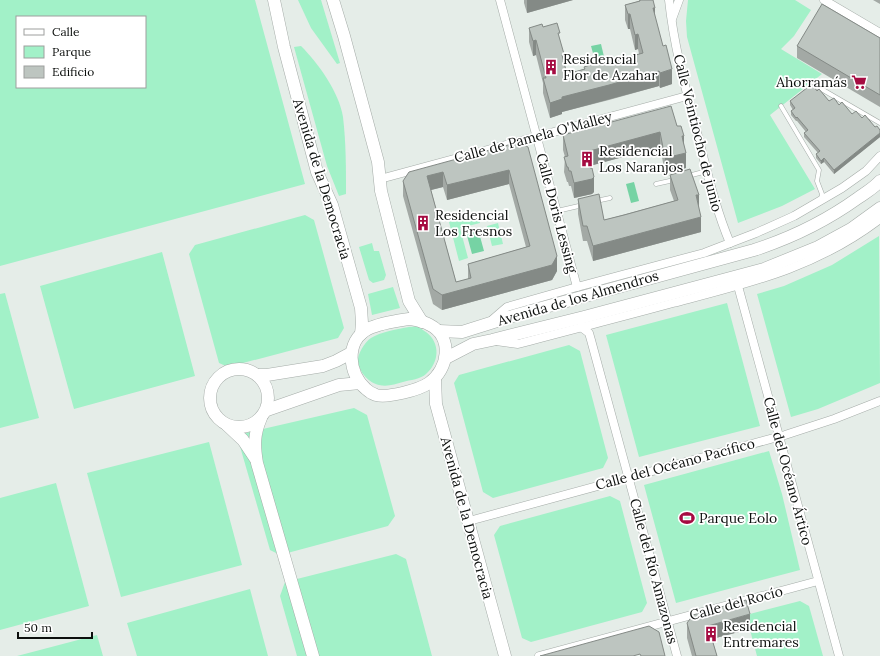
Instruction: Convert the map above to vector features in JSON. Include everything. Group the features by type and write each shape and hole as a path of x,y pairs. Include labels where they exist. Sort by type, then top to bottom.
{"street":[{"name":"Avenida de la Democracia","path":"274,0 284,47 317,172 332,205 361,308 361,334"},
{"path":"333,0 378,162 381,191 409,301 422,322"},
{"name":"Calle Doris Lessing","path":"500,0 577,287"},
{"name":"Calle Veintiocho de junio","path":"669,0 671,22 687,96 720,221 730,243"},
{"path":"671,22 679,0"},
{"path":"824,0 880,33"},
{"name":"Calle de Pamela O'Malley","path":"380,179 687,96"},
{"name":"Avenida de los Almendros","path":"489,323 507,307 704,253 756,233 794,216 842,188 866,171 880,156"},
{"name":"Avenida de los Almendros","path":"439,331 462,332 489,323 777,243 805,230 852,203 880,181"},
{"name":"Avenida de los Almendros","path":"446,358 472,344 665,296 764,269 818,247 851,229 880,208"},
{"name":"Avenida de los Almendros","path":"492,340 518,344 738,286 784,272 813,260 850,240 880,219"},
{"path":"833,239 850,240"},
{"path":"784,272 792,258"},
{"name":"Avenida de los Almendros","path":"666,274 678,260"},
{"name":"Calle del Océano Ártico","path":"738,286 839,656"},
{"name":"Avenida de los Almendros","path":"665,296 683,300"},
{"path":"409,319 422,322 429,324 439,331 444,340 446,349 444,365 434,379 428,384 418,388 392,394 377,395 367,390 360,384 352,368 351,353 361,334 376,326 401,320 409,319"},
{"name":"Calle del Río Amazonas","path":"581,327 589,333 677,656"},
{"path":"258,375 267,375 324,366 351,353"},
{"path":"257,463 255,437 257,427 269,401 265,382 258,375 249,370 240,369 222,374 215,381 211,390 210,400 212,409 218,418 243,440 251,450 257,463 313,656"},
{"name":"Avenida de la Democracia","path":"434,379 436,404 504,656"},
{"path":"226,424 235,427 245,427 254,424 264,414 339,385 360,384"},
{"name":"Calle del Océano Pacífico","path":"468,521 779,436 834,419 880,401"},
{"name":"Calle del Rocío","path":"539,656 818,581"}],"lane":[{"path":"811,83 880,123"},
{"path":"781,106 820,170 817,181 822,194 821,201"},
{"path":"685,177 707,171"},
{"path":"656,184 678,179"},
{"path":"557,211 610,198"}],"green space":[{"path":"0,0 255,0 305,184 0,266"},
{"path":"298,0 321,0 340,63 337,64 311,28"},
{"path":"688,0 795,0 811,10 794,36 781,49 822,74 770,115 815,189 782,206 738,223 687,37 686,21"},
{"path":"301,46 327,78 341,107 345,136 346,194 339,196 327,166 294,47"},
{"path":"478,214 480,223 460,228 468,258 459,261 449,222"},
{"path":"305,215 314,220 344,328 338,338 228,367 219,363 189,254 195,245"},
{"path":"498,223 503,244 492,246 487,226"},
{"path":"879,236 880,383 818,409 791,417 757,294 784,286 832,265"},
{"path":"372,243 374,251 379,251 386,275 384,280 373,283 369,280 359,247"},
{"path":"162,252 195,376 74,409 40,286"},
{"path":"393,287 400,308 372,315 368,294"},
{"path":"5,293 39,418 0,428 0,294"},
{"path":"727,303 760,426 639,457 606,335"},
{"path":"409,327 420,328 431,337 436,347 436,359 434,364 426,374 421,377 385,386 375,384 360,370 358,359 364,345 371,338 379,334"},
{"path":"569,345 580,351 608,458 603,468 493,498 483,492 454,383 459,375"},
{"path":"354,408 367,415 395,516 388,526 280,555 270,550 239,443 245,433"},
{"path":"209,442 242,565 121,597 87,473"},
{"path":"769,451 782,494 800,570 676,603 644,485"},
{"path":"56,483 89,606 0,630 0,498"},
{"path":"610,496 620,501 647,603 642,612 531,642 522,638 494,535 500,526"},
{"path":"396,554 406,559 432,656 297,656 280,596 285,582"},
{"path":"250,589 268,656 137,656 127,623"},
{"path":"800,601 809,606 823,656 757,656 746,615"},
{"path":"97,635 103,656 17,656"}],"shaded area":[{"path":"601,44 606,65 597,68 591,46"},
{"path":"634,182 639,201 631,203 626,184"},
{"path":"478,229 484,251 472,254 466,232"}],"building":[{"path":"640,0 653,0 655,8 653,8 663,46 666,45 672,69 660,73 659,71 562,97 562,99 550,103 543,78 546,78 536,40 533,41 529,28 542,24 543,27 557,23 560,33 558,33 564,54 562,55 567,74 585,69 584,67 590,65 624,56 625,58 643,53 638,34 635,35 630,14 628,14 625,5"},
{"name":"Ahorramás","path":"822,4 880,38 880,95 797,46"},
{"path":"812,84 817,91 819,89 829,101 834,98 839,105 842,102 852,114 856,111 862,118 865,115 875,127 877,126 880,130 880,133 834,170 824,158 821,161 816,154 820,151 804,133 808,130 791,111 795,108 790,101"},
{"path":"671,106 677,126 681,126 686,153 665,158 660,132 586,152 594,177 592,179 574,183 571,171 569,171 567,167 564,157 568,156 563,135"},
{"name":"Residencial Los Fresnos","path":"519,142 528,147 557,256 552,265 442,295 433,289 403,181 409,172","holes":["509,170 530,246 468,264 471,278 456,282 427,176 443,172 447,185"]},
{"path":"690,169 699,195 696,195 701,217 593,246 587,226 583,226 578,199 599,194 604,220 624,215 678,200 670,175"},
{"path":"746,600 750,614 708,626 717,656 696,656 687,623 693,615"},
{"path":"649,626 659,632 665,656 641,656 640,654 633,656 540,656"}],"place":[{"name":"Residencial Flor de Azahar","path":"551,67"},
{"name":"Ahorramás","path":"859,82"},
{"name":"Residencial Los Naranjos","path":"587,159"},
{"name":"Residencial Los Fresnos","path":"423,223"},
{"name":"Parque Eolo","path":"687,518"},
{"name":"Residencial Entremares","path":"711,634"}]}
